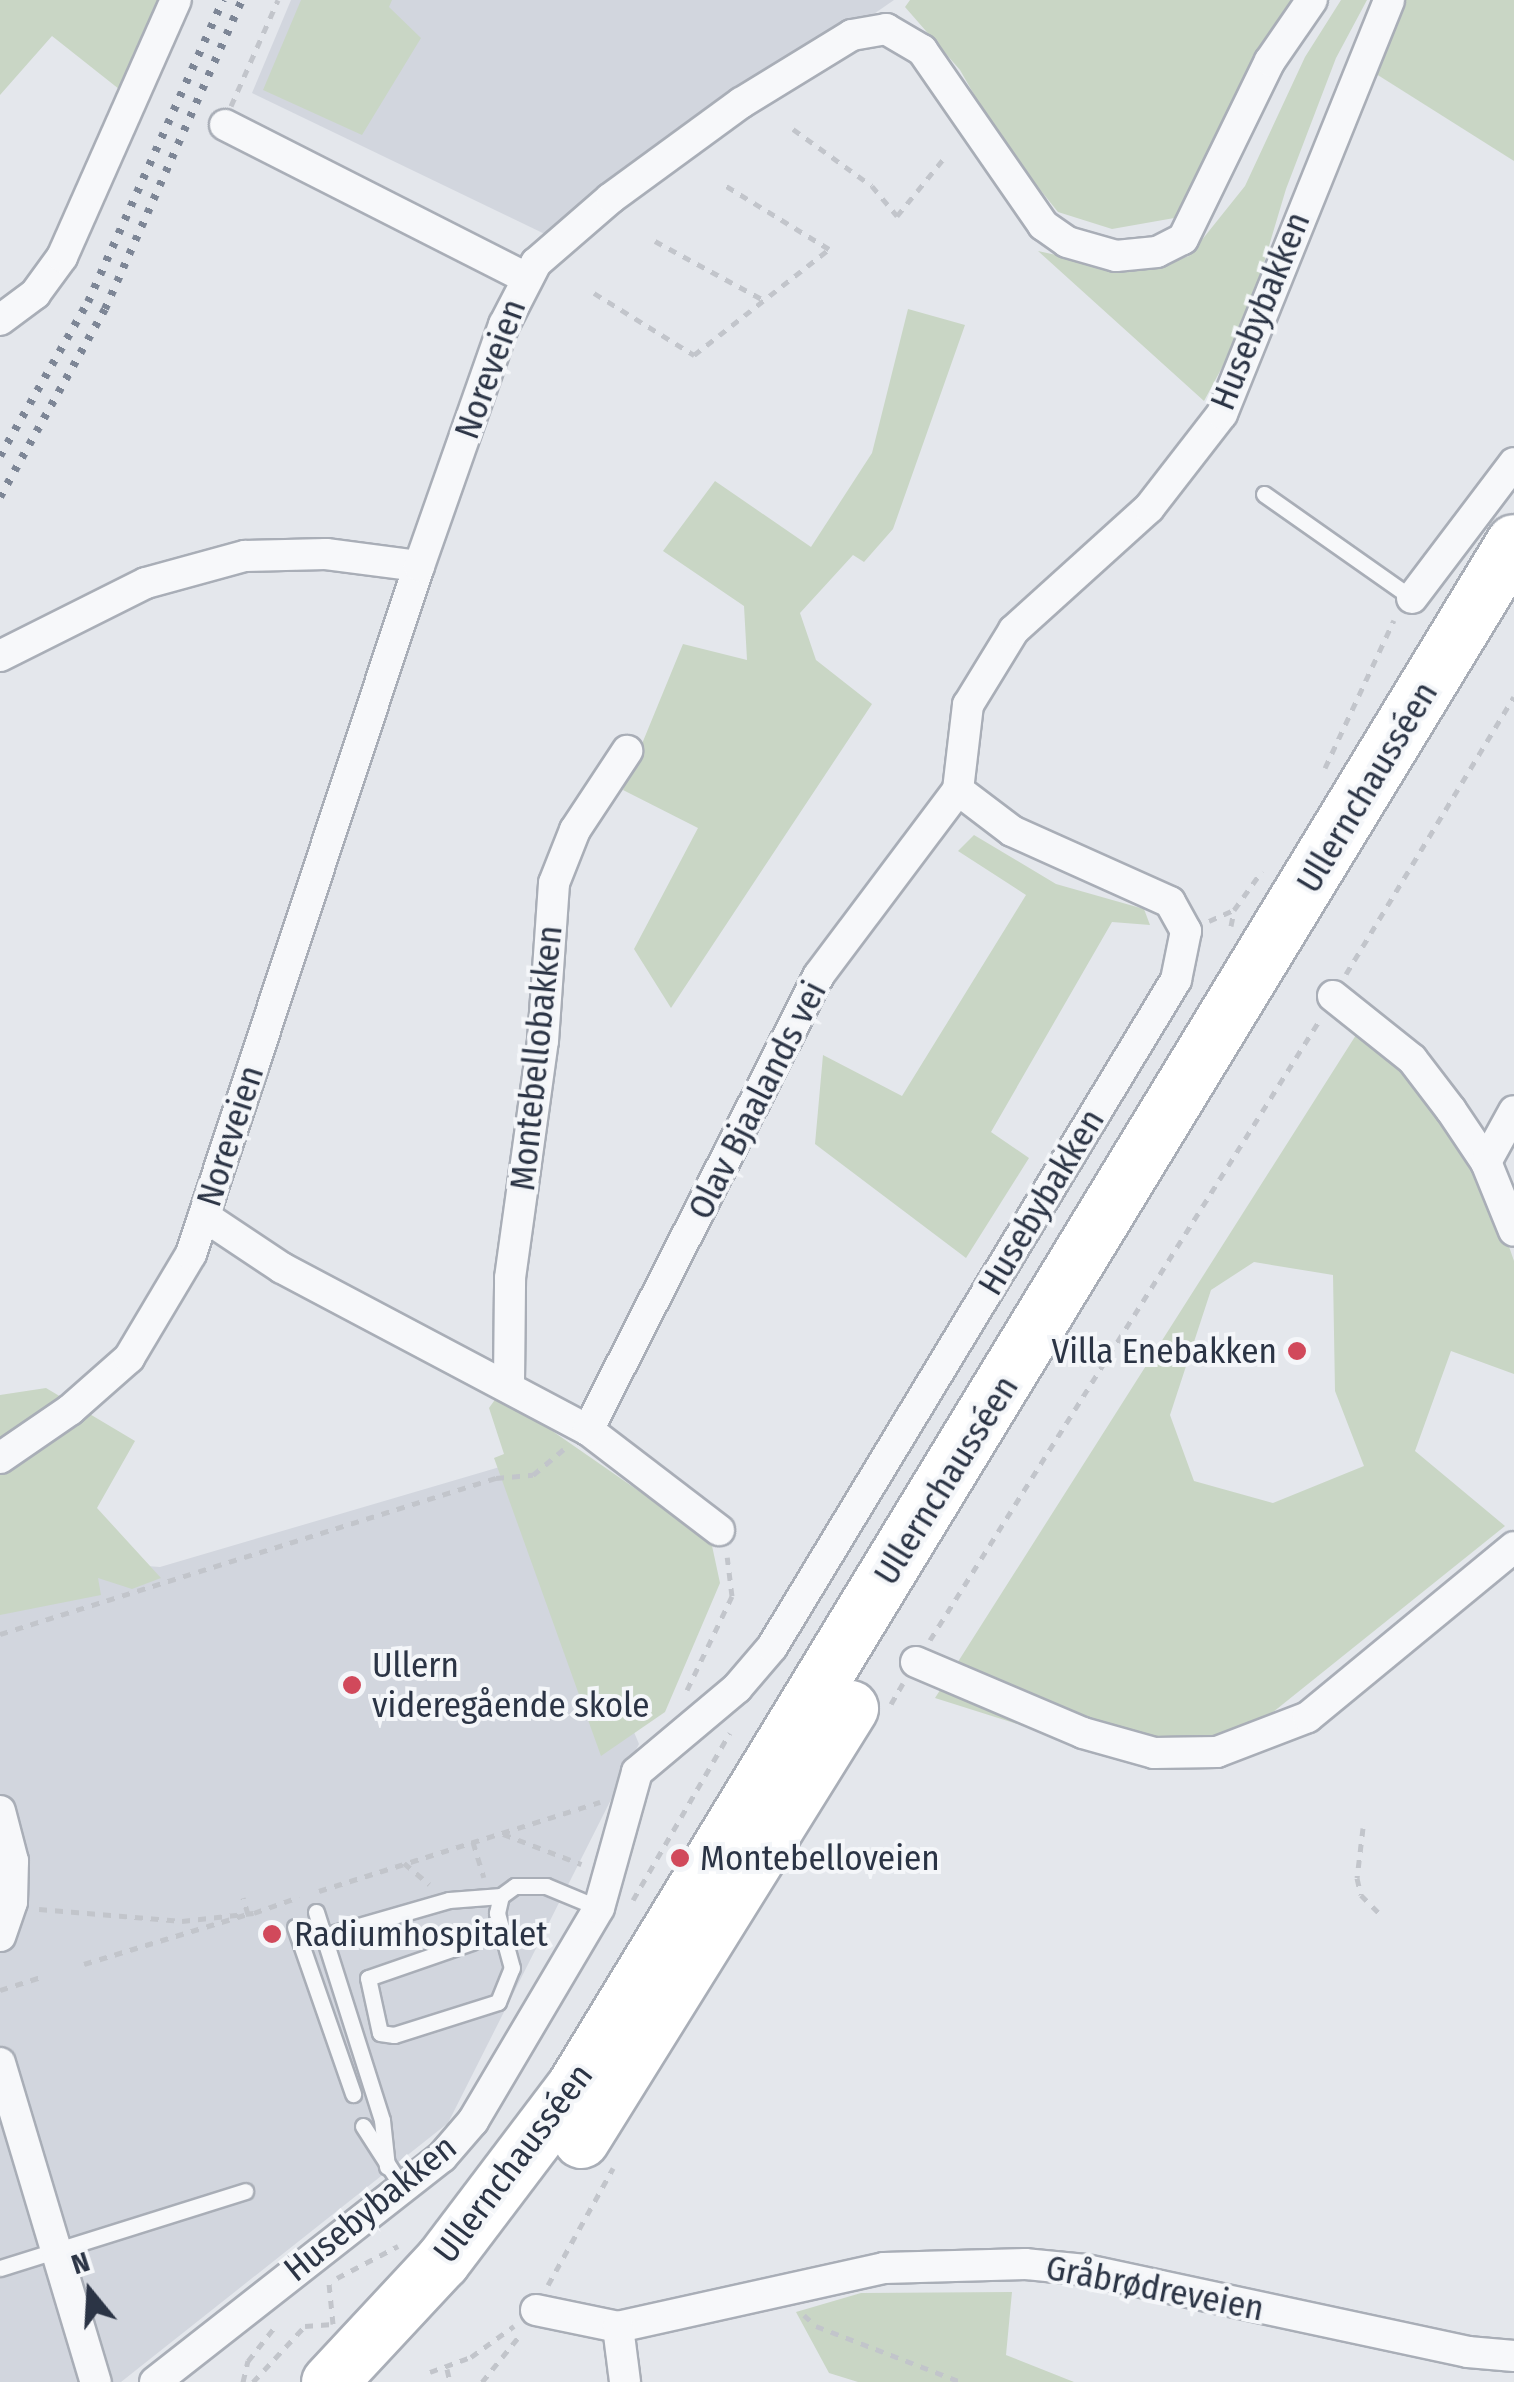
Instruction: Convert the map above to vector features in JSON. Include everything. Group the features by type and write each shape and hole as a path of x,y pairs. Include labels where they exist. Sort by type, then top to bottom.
{"highway":[{"name":"Ullernchausséen","path":"330,2382 442,2262 575,2085 1514,542"},
{"name":"Ullernchausséen","path":"406,2377 624,2080 1514,610"}],"street":[{"path":"0,320 35,294 62,257 176,0"},
{"name":"Noreveien","path":"0,1458 70,1410 129,1358 168,1303 204,1216 419,566 525,276 568,233 678,147 820,52 868,30 899,33 922,50 1042,224 1067,242 1116,256 1157,252 1183,239 1270,62 1312,0"},
{"name":"Husebybakken","path":"155,2382 395,2177 442,2157 473,2121 599,1908 612,1875 638,1772 738,1688 772,1647 1184,963 1186,930 1170,902 1012,830 958,790 968,705 986,667 1014,630 1149,508 1222,414 1390,0"},
{"path":"228,116 525,276"},
{"path":"1412,598 1514,463"},
{"path":"0,656 118,595 218,562 326,554 419,566"},
{"name":"Montebellobakken","path":"509,1382 510,1278 543,1041 554,883 575,830 626,752"},
{"name":"Olav Bjaalands vei","path":"588,1430 819,975 958,790"},
{"path":"1333,996 1412,1059 1486,1162 1514,1231"},
{"path":"1486,1162 1514,1111"},
{"path":"204,1216 282,1268 509,1382 588,1430 719,1530"},
{"path":"916,1662 1083,1733 1154,1754 1217,1752 1308,1716 1514,1547"},
{"path":"0,1811 13,1861 12,1902 0,1936"},
{"path":"0,2063 96,2382"},
{"name":"Gråbrødreveien","path":"618,2327 884,2268 1026,2264 1086,2270 1468,2352 1514,2356"},
{"path":"536,2310 618,2327 624,2382"}],"lane":[{"path":"1264,494 1412,598"},
{"path":"324,1936 530,1884 599,1908"},
{"path":"472,1942 368,1978 380,2032 394,2035 498,2002 512,1968 495,1895"},
{"path":"316,1912 382,2120 395,2177"},
{"path":"296,1928 353,2094"},
{"path":"363,2126 395,2177"},
{"path":"0,2268 246,2191"}],"path":[{"path":"228,116 278,0"},
{"path":"793,129 872,186 897,216 945,157"},
{"path":"594,293 694,355 829,249 723,184"},
{"path":"655,241 764,300"},
{"path":"886,1712 1276,1089 1514,697"},
{"path":"0,1634 496,1478 532,1475 588,1430"},
{"path":"679,1707 732,1596 719,1530"},
{"path":"12,1902 62,1915 182,1922 254,1912 604,1800 610,1789"},
{"path":"1363,1828 1357,1878 1361,1896 1379,1913"},
{"path":"500,1833 612,1875"},
{"path":"473,1842 495,1895"},
{"path":"84,1964 248,1914 243,1898"},
{"path":"0,1990 41,1977"},
{"path":"482,2382 536,2310 614,2165"},
{"path":"253,2382 305,2326 333,2324 329,2283"},
{"path":"785,2287 816,2326 961,2382"},
{"path":"406,2377 446,2369 536,2310"},
{"path":"446,2369 450,2382"}],"shaded area":[{"path":"291,0 894,0 551,237 252,93"},
{"name":"Radiumhospitalet","path":"520,1461 639,1744 448,2123 121,2382 0,2382 0,1555 160,1567"}],"green space":[{"path":"0,0 163,0 124,93 52,36 0,95"},
{"path":"301,0 392,0 389,7 421,38 362,135 263,90"},
{"path":"910,0 1300,0 1180,217 1112,229 1058,212 1000,140 960,70 905,7"},
{"path":"1341,0 1367,0 1336,58 1286,189 1246,323 1204,401 1038,251 1115,268 1159,267 1189,256 1245,186 1305,57"},
{"path":"1406,0 1514,0 1514,161 1373,72"},
{"path":"908,309 965,325 893,529 864,562 853,555 800,613 816,660 872,704 671,1008 634,949 698,828 623,790 683,644 747,660 744,606 663,551 715,481 811,547 872,453"},
{"path":"974,835 1056,884 1144,909 1150,925 1112,922 991,1132 1029,1158 966,1258 815,1144 823,1055 902,1096 1026,895 958,851"},
{"path":"1356,1035 1425,1092 1494,1203 1514,1261 1514,1374 1451,1351 1415,1451 1505,1526 1257,1725 1164,1749 1084,1745 935,1698","holes":["1254,1262 1333,1275 1335,1391 1364,1466 1273,1503 1194,1481 1170,1415 1211,1290"]},
{"path":"46,1388 135,1441 97,1508 161,1578 132,1589 98,1578 101,1595 0,1615 0,1395"},
{"path":"499,1394 711,1541 720,1583 665,1712 601,1756 494,1458 504,1454 489,1408"},
{"path":"1012,2292 1006,2355 1074,2382 858,2382 829,2373 796,2312 861,2293"}],"railway":[{"path":"0,456 88,302 223,0"},
{"path":"0,497 105,309 242,0"}],"place":[{"name":"Villa Enebakken","path":"1297,1351"},
{"name":"Ullern videregående skole","path":"352,1685"},
{"name":"Montebelloveien","path":"680,1858"},
{"name":"Radiumhospitalet","path":"272,1934"}]}
